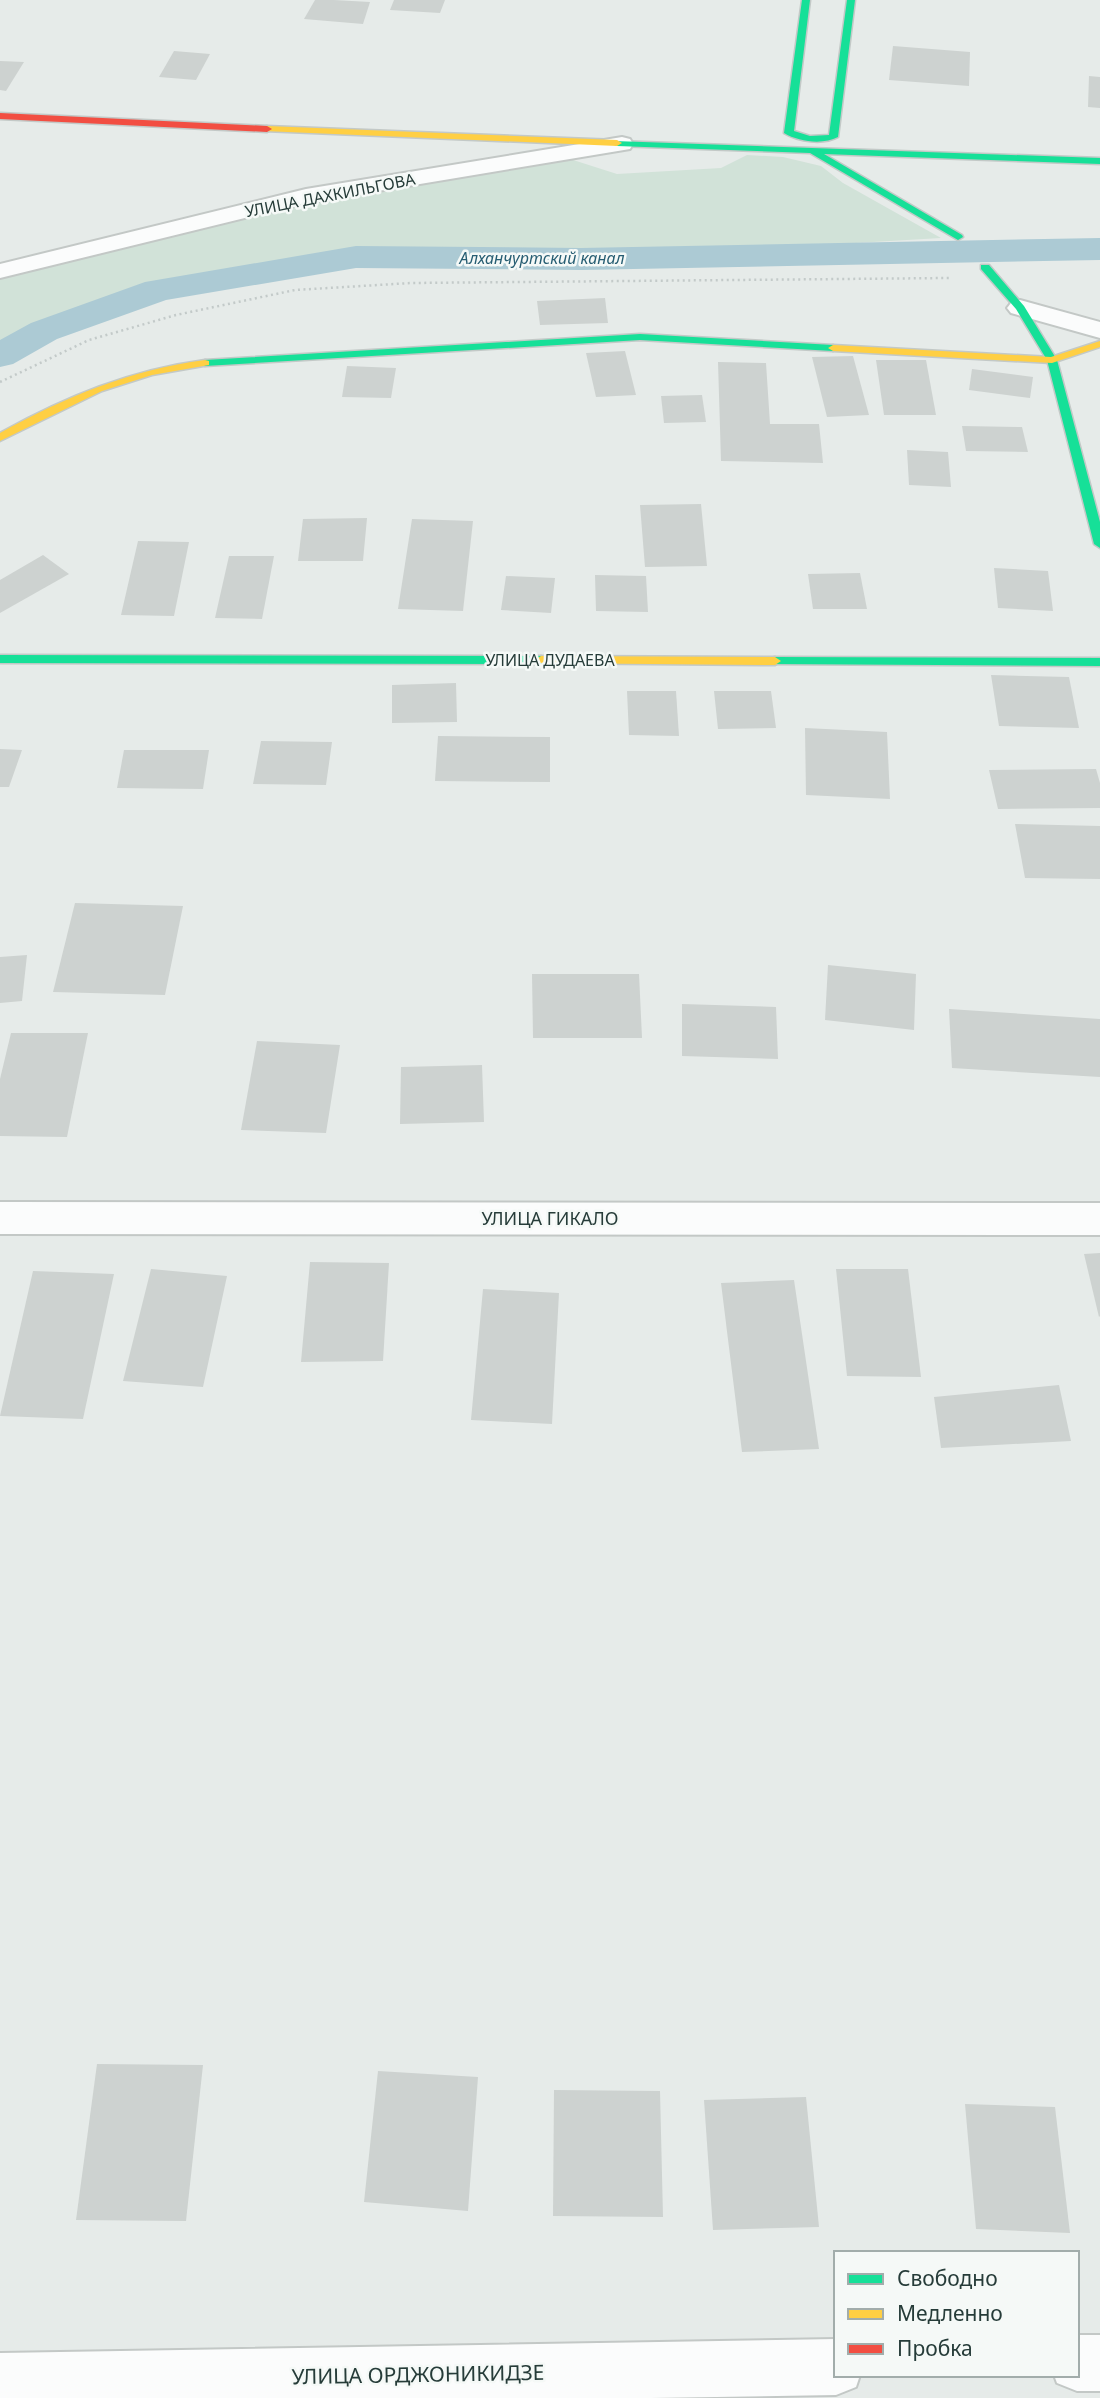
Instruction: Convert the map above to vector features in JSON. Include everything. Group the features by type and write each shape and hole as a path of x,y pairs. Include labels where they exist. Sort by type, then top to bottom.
{"street":[{"path":"806,0 789,133 958,237"},
{"path":"810,144 833,137 851,0"},
{"path":"0,116 622,144 810,144 1100,161"},
{"name":"УЛИЦА ДАХКИЛЬГОВА","path":"0,271 306,196 622,144"},
{"path":"990,272 1020,308 1052,360 1100,544"},
{"path":"1020,308 1100,330"},
{"path":"0,438 61,403 120,379 198,364 640,337 1052,360 1100,344"},
{"name":"УЛИЦА ДУДАЕВА","path":"0,659 1100,662"},
{"name":"УЛИЦА ГИКАЛО","path":"0,1218 1100,1219"},
{"path":"1079,2363 1100,2362"},
{"name":"УЛИЦА ОРДЖОНИКИДЗЕ","path":"0,2381 834,2367"}],"path":[{"path":"0,382 89,340 177,315 295,290 411,283 990,272"}],"green space":[{"path":"747,155 783,157 821,166 843,183 941,238 581,259 356,257 158,290 44,331 0,356 0,271 306,196 570,159 617,174 721,168"}],"building":[{"path":"315,0 370,2 363,24 304,19"},
{"path":"394,0 445,0 440,13 390,10"},
{"path":"893,46 970,52 969,86 889,80"},
{"path":"174,51 210,54 196,80 159,77"},
{"path":"0,61 24,62 6,91 0,90"},
{"path":"1089,76 1100,77 1100,108 1088,107"},
{"path":"605,298 608,323 540,325 537,301"},
{"path":"625,351 636,395 596,397 586,353"},
{"path":"853,356 869,415 827,417 812,357"},
{"path":"876,360 926,360 936,415 884,415"},
{"path":"718,362 766,363 770,424 819,424 823,463 721,461"},
{"path":"347,366 396,368 391,398 342,397"},
{"path":"972,369 1033,377 1030,398 969,390"},
{"path":"702,395 706,422 664,423 661,396"},
{"path":"962,426 1022,427 1028,452 966,451"},
{"path":"907,450 948,452 951,487 909,485"},
{"path":"701,504 707,566 645,567 640,505"},
{"path":"367,518 363,561 298,561 303,519"},
{"path":"412,519 473,521 463,611 398,609"},
{"path":"138,541 189,542 174,616 121,615"},
{"path":"43,555 69,574 0,613 0,580"},
{"path":"229,556 274,556 262,619 215,618"},
{"path":"994,568 1048,571 1053,611 998,608"},
{"path":"860,573 867,609 813,609 808,574"},
{"path":"595,575 646,576 648,612 596,611"},
{"path":"506,576 555,578 551,613 501,610"},
{"path":"991,675 1069,677 1079,728 999,726"},
{"path":"456,683 457,722 392,723 392,685"},
{"path":"627,691 676,691 679,736 629,735"},
{"path":"714,691 771,691 776,728 718,729"},
{"path":"805,728 887,732 890,799 806,795"},
{"path":"438,736 550,737 550,782 435,781"},
{"path":"261,741 332,742 326,785 253,784"},
{"path":"0,749 22,750 9,787 0,787"},
{"path":"124,750 209,750 203,789 117,788"},
{"path":"1096,769 1100,783 1100,808 998,809 989,770"},
{"path":"1015,824 1100,826 1100,879 1025,878"},
{"path":"75,903 183,906 165,995 53,992"},
{"path":"27,955 22,1001 0,1003 0,957"},
{"path":"828,965 916,974 914,1030 825,1020"},
{"path":"532,974 639,974 642,1038 533,1038"},
{"path":"682,1004 776,1007 778,1059 682,1056"},
{"path":"949,1009 1100,1019 1100,1077 952,1068"},
{"path":"11,1033 88,1033 67,1137 0,1136 0,1079"},
{"path":"257,1041 340,1045 326,1133 241,1130"},
{"path":"482,1065 484,1122 400,1124 401,1067"},
{"path":"1100,1253 1100,1316 1099,1317 1084,1254"},
{"path":"310,1262 389,1263 383,1361 301,1362"},
{"path":"151,1269 227,1276 203,1387 123,1381"},
{"path":"836,1269 908,1269 921,1377 847,1376"},
{"path":"33,1271 114,1274 83,1419 0,1416"},
{"path":"794,1280 819,1449 742,1452 721,1283"},
{"path":"483,1289 559,1293 552,1424 471,1420"},
{"path":"1059,1385 1071,1441 941,1448 934,1397"},
{"path":"97,2064 203,2065 186,2221 76,2220"},
{"path":"378,2071 478,2077 468,2211 364,2202"},
{"path":"554,2090 660,2091 663,2217 553,2216"},
{"path":"806,2097 819,2227 713,2230 704,2100"},
{"path":"965,2104 1055,2107 1070,2233 976,2229"}],"waterway":[{"name":"Алханчуртский канал","path":"0,356 44,331 158,290 356,257 581,259 1100,249"}],"traffic: fast":[{"path":"806,0 789,133 810,139 833,137 851,0"},
{"path":"617,143 1100,161"},
{"path":"813,151 958,237"},
{"path":"985,267 1020,308 1052,360 1100,544"},
{"path":"205,363 640,337 833,348"},
{"path":"0,659 541,660"},
{"path":"775,661 1100,662"}],"traffic: slow":[{"path":"267,129 617,143"},
{"path":"833,348 1052,360 1100,344"},
{"path":"0,438 49,411 98,389 150,372 205,363"},
{"path":"541,660 775,661"}],"traffic: jam":[{"path":"0,116 267,129"}]}
